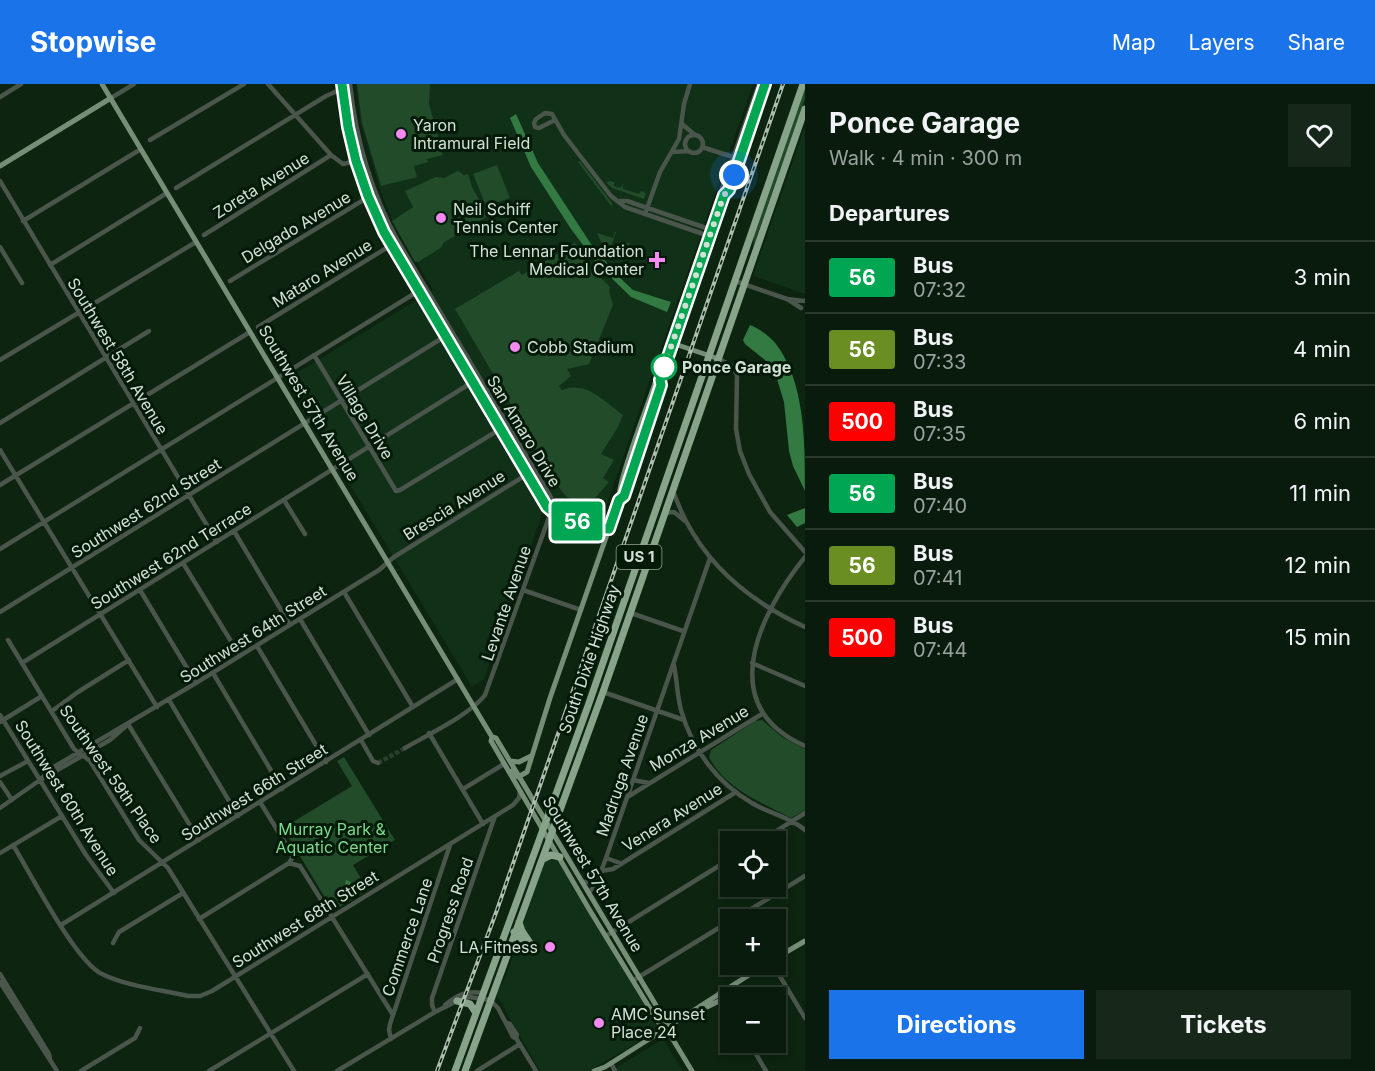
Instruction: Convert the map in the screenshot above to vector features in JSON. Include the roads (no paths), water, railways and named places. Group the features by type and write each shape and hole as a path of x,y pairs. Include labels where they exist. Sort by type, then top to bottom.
{"highway":[{"name":"South Dixie Highway","path":"455,1071 588,706 803,84"},
{"name":"South Dixie Highway","path":"466,1067 631,613 805,109"},
{"path":"653,519 668,504 665,501 663,489"},
{"path":"616,625 631,613 626,595"},
{"path":"588,706 597,695 603,692 599,673"},
{"path":"543,859 551,855 560,857"},
{"path":"512,915 515,934 530,943"},
{"path":"519,922 530,943"},
{"path":"508,952 521,944 530,943"},
{"path":"457,1001 470,1004 476,1012"}],"main road":[{"name":"Southwest 57th Avenue","path":"102,84 492,736 496,738 520,791 545,825"},
{"path":"0,166 111,98"},
{"path":"500,756 505,759 515,776 520,777 527,772 619,500 624,496 661,385 660,380 672,343 719,359"},
{"name":"Southwest 57th Avenue","path":"492,736 491,741 500,756 520,777 545,825 589,892 637,979"},
{"path":"507,762 519,762 532,755"},
{"name":"Southwest 57th Avenue","path":"551,835 560,857 586,904 666,1022 666,1028 692,1071"},
{"path":"574,882 589,892 586,904"},
{"path":"786,952 805,940"},
{"path":"730,987 749,975"},
{"path":"594,1071 606,1067 720,993"},
{"path":"695,1010 720,1002"}],"street":[{"path":"0,97 21,84"},
{"path":"111,98 134,84"},
{"path":"150,141 244,84"},
{"path":"268,84 331,155 343,164 363,159"},
{"path":"646,211 660,172 679,139 684,104 690,84"},
{"path":"724,195 722,189 759,84"},
{"path":"672,343 724,195 729,190 740,160 765,84"},
{"path":"176,188 342,86 350,85"},
{"name":"San Amaro Drive","path":"350,85 363,159 375,193 398,241 555,504 603,523 609,529"},
{"name":"San Amaro Drive","path":"342,86 356,161 368,196 391,245 500,429 551,511 559,516 600,529 609,529"},
{"path":"555,120 539,128 534,123 536,119 548,112 552,114 605,191 625,207 712,230"},
{"path":"672,152 698,152 702,147 701,139 682,124"},
{"path":"689,151 686,141 689,136 695,135"},
{"path":"702,147 740,160"},
{"path":"23,221 141,149"},
{"name":"Zoreta Avenue","path":"204,235 331,155"},
{"name":"Southwest 58th Avenue","path":"0,181 217,542"},
{"path":"50,265 167,193"},
{"name":"Delgado Avenue","path":"230,281 375,193"},
{"path":"646,211 710,236"},
{"name":"Mataro Avenue","path":"258,327 398,241"},
{"path":"0,360 196,242"},
{"path":"0,248 22,283"},
{"path":"735,281 787,299 804,301 803,310 787,299"},
{"path":"0,549 425,287"},
{"path":"0,423 149,331"},
{"path":"0,485 250,332"},
{"name":"Southwest 62nd Street","path":"0,612 452,333"},
{"name":"Village Drive","path":"314,355 396,491 500,429"},
{"path":"719,359 732,366 737,375 736,429 740,451 749,474 770,512 805,552"},
{"name":"Southwest 62nd Terrace","path":"22,663 479,378"},
{"path":"500,429 507,424"},
{"path":"0,450 157,707"},
{"name":"Brescia Avenue","path":"388,562 534,470"},
{"path":"673,491 685,520 710,558 743,590 771,609 805,627"},
{"path":"284,500 305,534"},
{"name":"Levante Avenue","path":"474,706 482,700 491,683 555,504"},
{"path":"668,504 675,506 682,514"},
{"path":"665,513 675,513 685,520"},
{"path":"234,531 290,625"},
{"path":"805,557 782,586 771,609 752,663 752,685 762,714 783,735 805,746"},
{"name":"Madruga Avenue","path":"589,892 606,858 710,558"},
{"name":"Southwest 64th Street","path":"0,808 49,771 114,737 128,724 344,592 388,562"},
{"path":"183,563 240,656"},
{"path":"140,590 196,683"},
{"path":"523,590 581,610"},
{"path":"344,592 413,707"},
{"path":"631,613 683,631"},
{"path":"300,619 369,735"},
{"name":"Southwest 59th Place","path":"8,640 74,749 90,761 136,837 168,868 294,1071"},
{"path":"256,646 326,762"},
{"path":"52,711 129,660"},
{"name":"Madruga Avenue","path":"674,662 677,690 684,720 699,752 716,775 752,803 805,830"},
{"path":"752,663 805,686"},
{"path":"213,673 282,789"},
{"name":"Southwest 66th Street","path":"61,925 458,679"},
{"path":"603,692 684,720"},
{"path":"1,719 42,696"},
{"path":"169,700 238,816"},
{"path":"405,748 474,706"},
{"name":"Monza Avenue","path":"628,796 762,714"},
{"name":"Southwest 60th Avenue","path":"1,719 89,860 114,893"},
{"path":"128,724 199,840"},
{"path":"429,733 483,824"},
{"path":"361,740 373,761 378,763"},
{"path":"0,776 28,761"},
{"path":"463,789 507,762"},
{"name":"Monza Avenue","path":"633,780 649,783"},
{"path":"0,782 12,800"},
{"path":"515,804 520,791"},
{"name":"Venera Avenue","path":"582,882 593,880 600,874 612,870 736,792"},
{"path":"199,919 289,863 292,858 292,854 260,802"},
{"path":"515,804 530,806"},
{"name":"Southwest 68th Street","path":"61,925 81,956 102,974 188,996 198,996 208,993 515,804"},
{"path":"779,830 805,813"},
{"path":"0,853 62,816"},
{"name":"Progress Road","path":"435,1012 432,998 495,816"},
{"path":"779,830 780,816"},
{"name":"Commerce Lane","path":"391,1039 389,1030 393,1015 451,844"},
{"path":"13,845 61,925"},
{"name":"Venera Avenue","path":"606,858 620,863"},
{"path":"289,863 300,866 393,1015"},
{"path":"606,936 720,865"},
{"path":"750,909 805,876"},
{"path":"113,943 119,932 183,893"},
{"path":"637,979 720,927"},
{"path":"0,974 57,1071"},
{"path":"209,1071 368,974"},
{"path":"780,975 805,1018"},
{"path":"0,982 50,1059"},
{"path":"337,1071 463,993 491,1000 517,1035 516,1038 536,1071"},
{"path":"435,1012 457,1001 482,996"},
{"path":"81,1071 135,1038 140,1028"},
{"path":"466,1067 479,1070 520,1044"},
{"path":"755,1053 766,1071"},
{"path":"606,1067 615,1071"}],"tunnel":[{"path":"378,763 405,748"}],"railway":[{"path":"437,1071 497,910 783,84"}],"place":[{"name":"Yaron Intramural Field","path":"401,134"},
{"name":"Neil Schiff Tennis Center","path":"441,218"},
{"name":"The Lennar Foundation Medical Center","path":"657,260"},
{"name":"Cobb Stadium","path":"515,347"},
{"name":"Ponce Garage","path":"664,367"},
{"name":"LA Fitness","path":"550,947"},
{"name":"AMC Sunset Place 24","path":"599,1023"}],"park label":[{"name":"Murray Park & Aquatic Center","path":"332,838"}]}
